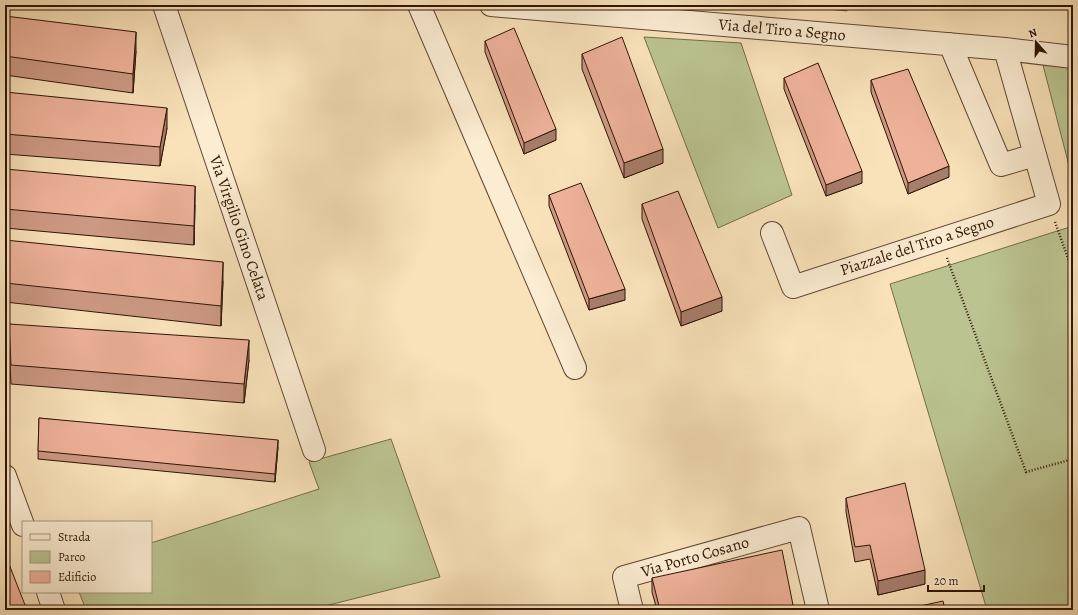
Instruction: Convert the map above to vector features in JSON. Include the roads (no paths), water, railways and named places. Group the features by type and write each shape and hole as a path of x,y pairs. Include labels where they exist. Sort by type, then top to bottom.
{"street":[{"name":"Via Virgilio Gino Celata","path":"164,5 314,450"},
{"path":"419,5 575,368"},
{"name":"Via del Tiro a Segno","path":"491,5 950,44 1073,57"},
{"path":"950,44 1001,165 1035,155 1004,49"},
{"name":"Piazzale del Tiro a Segno","path":"772,233 793,287 1049,204 1035,155"},
{"path":"5,476 22,522"},
{"name":"Via Porto Cosano","path":"632,610 624,577 799,528 818,610"},
{"path":"48,593 54,610"}]}
